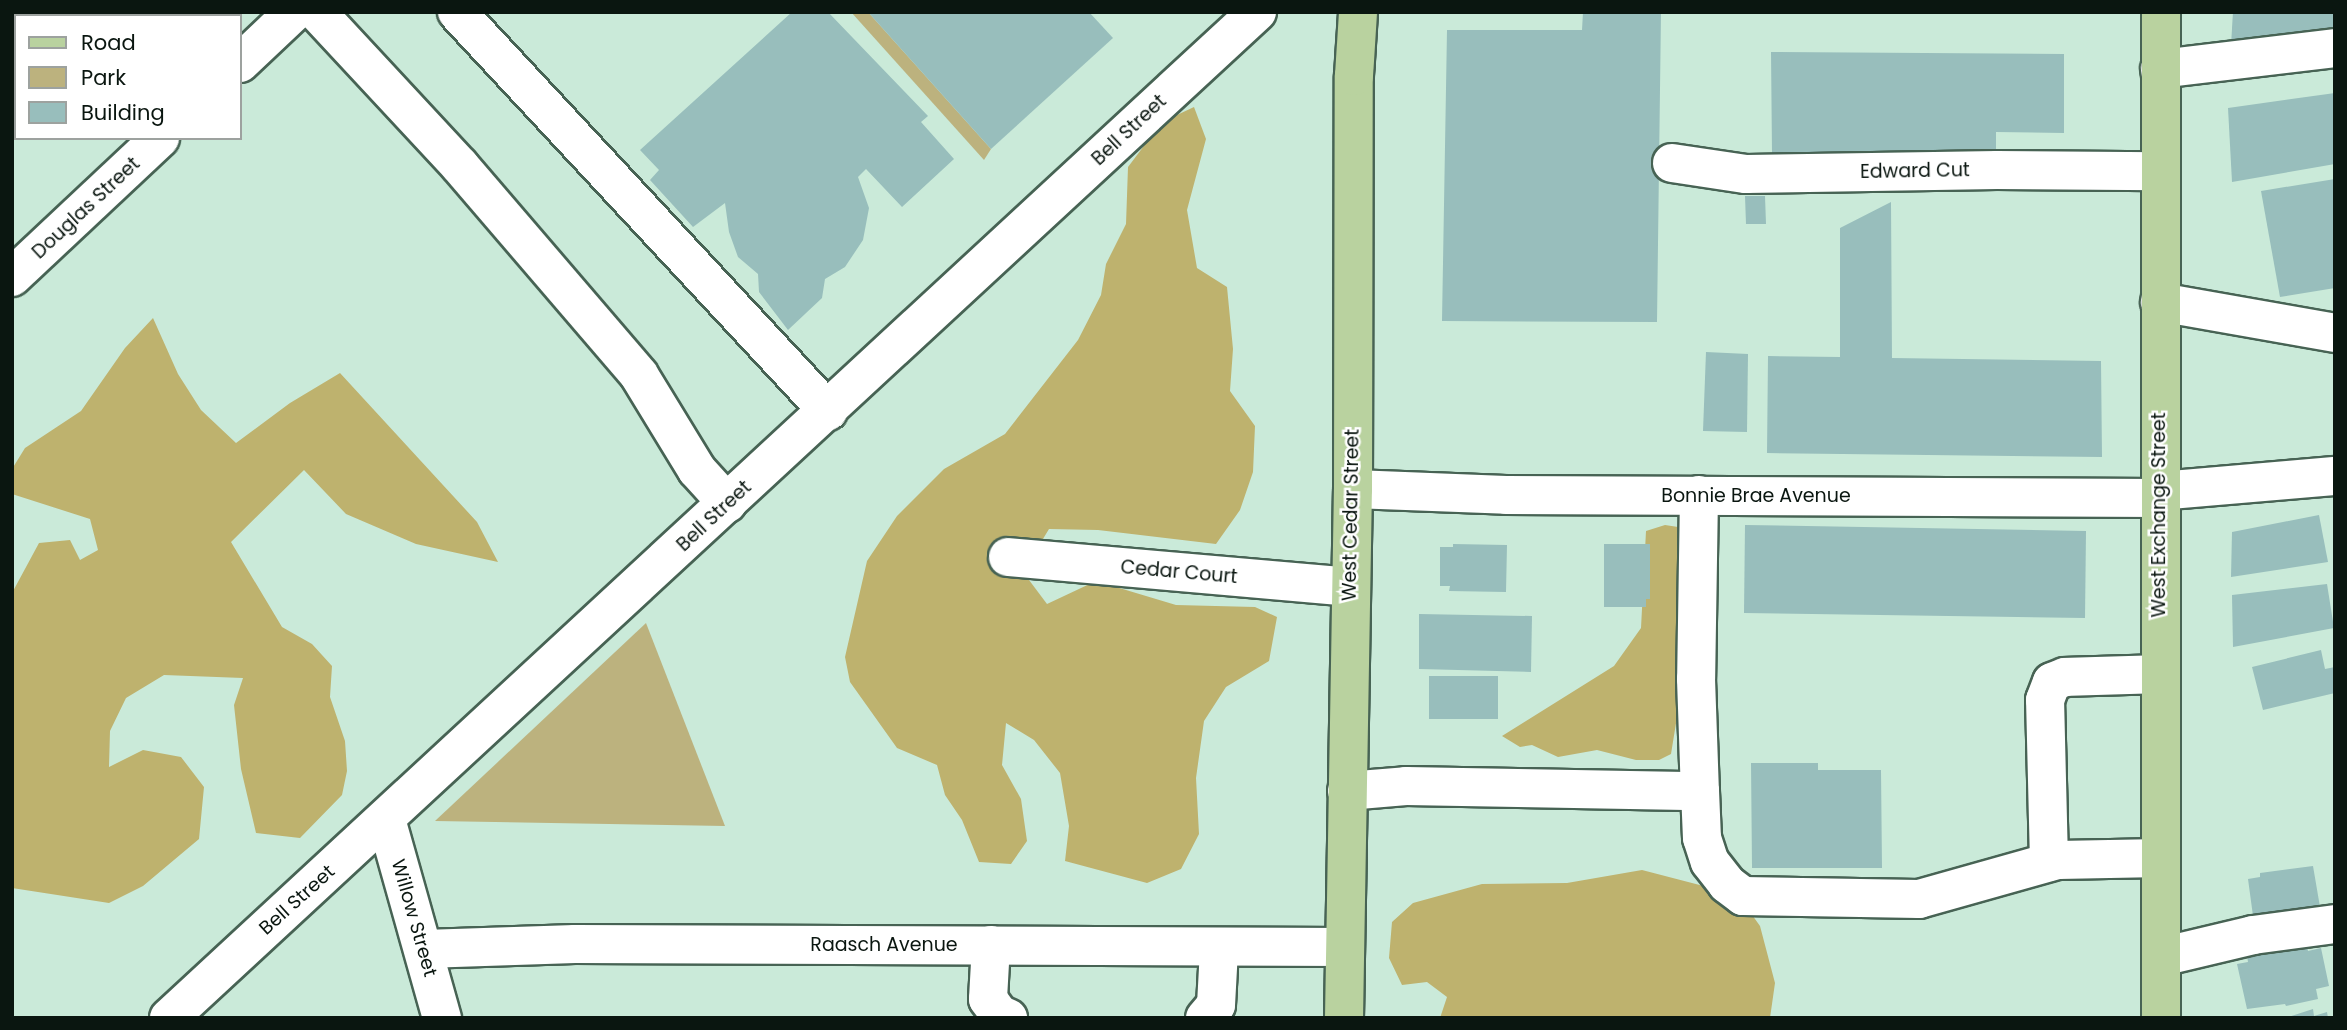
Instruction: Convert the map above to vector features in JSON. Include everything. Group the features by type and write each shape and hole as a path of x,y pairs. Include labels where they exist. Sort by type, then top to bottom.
{"main road":[{"name":"West Cedar Street","path":"1344,1018 1353,489 1354,76 1358,12"},
{"name":"West Exchange Street","path":"2161,12 2161,1018"}],"street":[{"path":"242,61 294,12"},
{"path":"317,12 460,166 639,375 697,470 727,503"},
{"path":"457,12 828,411"},
{"name":"Bell Street","path":"169,1018 828,411 1243,17"},
{"path":"2160,69 2335,48"},
{"name":"Douglas Street","path":"12,277 158,140"},
{"name":"Edward Cut","path":"1671,163 1746,174 1997,170 2160,171"},
{"path":"2160,302 2335,333"},
{"name":"Bonnie Brae Avenue","path":"1353,489 1506,495 2159,494 2335,476"},
{"path":"1699,495 1696,679 1702,838 1710,862 1727,884 1743,896 1919,899 2049,862 2161,858"},
{"name":"Cedar Court","path":"1008,557 1350,587"},
{"path":"2049,862 2045,700 2052,682 2065,677 2160,674"},
{"path":"1347,791 1406,786 1700,791"},
{"name":"Willow Street","path":"386,819 442,1018"},
{"path":"2161,957 2253,935 2335,924"},
{"name":"Raasch Avenue","path":"424,949 575,944 991,945 1219,949 1345,947"},
{"path":"991,945 988,999 999,1014 1008,1018"},
{"path":"1205,1018 1216,1004 1219,949"}],"green space":[{"path":"851,12 868,12 991,149 984,160"},
{"path":"646,623 725,826 435,821"}],"shaded area":[{"path":"1194,107 1206,139 1187,210 1197,268 1227,287 1233,349 1230,391 1255,426 1253,472 1240,510 1216,544 1098,530 1049,529 1023,572 1047,604 1096,581 1176,605 1255,607 1277,617 1269,661 1226,687 1204,721 1196,778 1199,834 1181,869 1147,883 1065,861 1069,826 1060,773 1034,740 1006,723 1002,765 1021,799 1027,841 1011,864 979,862 962,820 945,795 937,765 897,748 850,682 845,657 867,561 897,516 944,469 1005,434 1078,340 1101,295 1106,264 1126,224 1128,167 1162,122"},
{"path":"153,318 178,374 201,410 236,443 290,403 340,373 477,522 498,562 416,544 346,514 304,470 231,542 282,627 312,644 332,666 330,697 345,741 347,771 342,795 300,838 256,833 241,769 234,705 243,678 164,675 126,698 110,731 109,767 143,750 181,757 204,787 199,839 143,886 109,903 12,888 12,593 39,543 70,540 80,560 98,550 90,519 12,494 12,469 25,448 81,411 125,348"},
{"path":"1665,525 1678,527 1681,586 1678,711 1671,754 1659,760 1636,760 1597,750 1558,757 1532,745 1520,747 1502,736 1614,666 1641,628 1646,531"},
{"path":"1642,870 1715,889 1745,905 1760,926 1775,983 1770,1018 1440,1018 1447,997 1427,982 1402,985 1389,958 1392,922 1413,903 1482,884 1567,883"}],"building":[{"path":"792,12 828,12 928,116 921,122 954,159 902,207 866,169 858,177 869,208 863,240 845,267 825,279 822,298 788,330 759,292 758,274 738,257 729,232 725,203 693,227 650,180 659,170 640,150"},
{"path":"868,12 1089,12 1113,38 991,149"},
{"path":"1583,12 1661,12 1657,322 1442,321 1447,30 1582,30"},
{"path":"2233,12 2335,12 2335,31 2231,45"},
{"path":"1771,52 2064,54 2064,133 1996,132 1996,158 1772,154"},
{"path":"2335,93 2335,164 2232,182 2228,108"},
{"path":"2335,179 2335,288 2280,297 2261,191"},
{"path":"1745,196 1765,196 1766,224 1746,224"},
{"path":"1891,202 1892,358 2101,361 2102,457 1767,453 1768,356 1840,357 1840,228"},
{"path":"1706,352 1748,354 1747,432 1703,431"},
{"path":"2319,515 2328,562 2231,577 2232,532"},
{"path":"1745,525 2086,531 2085,618 1744,613"},
{"path":"1453,544 1507,545 1506,592 1449,591 1450,586 1440,586 1440,547 1453,547"},
{"path":"1604,544 1650,544 1650,599 1646,599 1646,607 1604,607"},
{"path":"2327,584 2334,628 2233,647 2232,595"},
{"path":"1419,614 1532,616 1531,672 1419,669"},
{"path":"2321,650 2325,669 2335,667 2335,693 2263,710 2252,667"},
{"path":"1429,676 1498,676 1498,719 1429,719"},
{"path":"1751,763 1818,763 1818,770 1881,770 1882,868 1752,868"},
{"path":"2313,866 2320,907 2253,916 2248,879 2260,877 2260,873"},
{"path":"2306,942 2308,951 2321,948 2329,986 2316,989 2318,999 2286,1006 2247,1009 2237,964 2248,962 2247,956"},
{"path":"2313,1009 2314,1016 2327,1012 2328,1018 2285,1018"}]}
